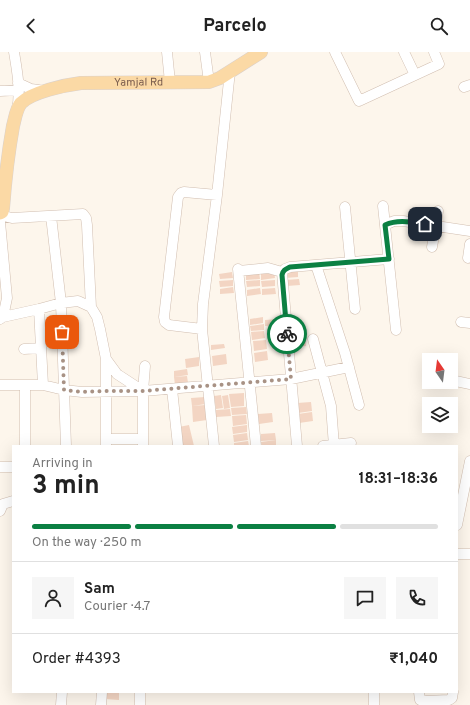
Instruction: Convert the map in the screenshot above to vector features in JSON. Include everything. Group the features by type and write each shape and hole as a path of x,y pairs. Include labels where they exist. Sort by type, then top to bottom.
{"main road":[{"name":"Yamjal Rd","path":"16,112 20,104 27,98 45,91 72,84 209,82 220,78 261,52"},
{"path":"0,214 3,208 4,153 16,112"}],"street":[{"path":"14,52 19,100 16,112"},
{"path":"167,52 170,82"},
{"path":"205,52 209,82"},
{"path":"335,52 359,102 439,64 434,52"},
{"path":"404,52 414,75"},
{"path":"214,445 202,329 203,304 217,195 230,71"},
{"path":"0,91 18,86 45,91"},
{"path":"202,329 169,325 165,322 164,317 178,197 184,192 217,195"},
{"path":"345,206 355,309"},
{"path":"383,206 396,330"},
{"path":"432,247 438,211"},
{"path":"0,214 12,218 77,213 83,214 86,218 91,307 97,318 106,359 106,443 143,443 143,391 145,366"},
{"path":"51,216 61,302 66,445"},
{"path":"385,225 394,221 403,221 470,231"},
{"path":"0,222 7,298 1,318"},
{"path":"468,258 470,244"},
{"path":"282,272 290,267 389,259"},
{"path":"316,265 349,367 359,405"},
{"path":"256,445 239,270 268,268 282,272"},
{"path":"282,272 297,445"},
{"path":"1,318 61,302 78,301 91,307"},
{"path":"39,309 43,385"},
{"path":"313,339 331,406 334,445 351,443"},
{"path":"24,349 41,348"},
{"path":"106,359 117,374 143,391"},
{"path":"0,392 0,385 43,385 64,390 82,392 172,389 291,379 349,367"},
{"path":"458,381 470,384"},
{"path":"25,445 26,385"},
{"path":"172,389 178,445"},
{"path":"458,523 466,505 470,461"},
{"path":"0,467 12,467"},
{"path":"0,511 3,504 12,502"},
{"path":"458,554 470,554"},
{"path":"61,705 62,693"},
{"path":"101,705 102,693"},
{"path":"140,693 140,705"},
{"path":"374,693 374,705"},
{"path":"419,693 420,700 425,701 449,700 452,698 453,693"}],"building":[{"path":"298,271 298,277 285,278 284,273"},
{"path":"232,272 233,278 220,279 219,274"},
{"path":"259,272 260,279 246,280 246,274"},
{"path":"274,272 275,278 261,280 261,274"},
{"path":"299,279 300,285 287,286 286,280"},
{"path":"233,280 233,286 220,287 219,281"},
{"path":"260,280 260,286 247,287 246,281"},
{"path":"275,280 275,286 262,287 261,281"},
{"path":"233,287 234,293 220,294 220,289"},
{"path":"260,288 261,294 247,296 247,290"},
{"path":"275,288 276,294 262,295 262,289"},
{"path":"263,317 263,323 250,325 250,319"},
{"path":"278,319 279,325 265,326 265,320"},
{"path":"264,324 264,330 251,331 250,326"},
{"path":"264,331 265,338 252,340 251,332"},
{"path":"305,337 306,346 293,347 291,338"},
{"path":"266,340 267,349 254,351 253,341"},
{"path":"224,344 225,348 211,350 211,345"},
{"path":"267,351 268,360 255,362 254,353"},
{"path":"226,354 227,364 213,366 212,356"},
{"path":"199,357 199,366 186,368 185,359"},
{"path":"187,369 188,375 174,377 174,371"},
{"path":"187,376 188,383 175,385 174,377"},
{"path":"244,393 244,406 231,407 229,394"},
{"path":"221,395 223,408 216,409 214,396"},
{"path":"228,395 230,408 224,409 222,396"},
{"path":"205,397 206,404 192,406 191,398"},
{"path":"311,402 312,411 298,413 297,403"},
{"path":"205,405 207,420 193,422 192,406"},
{"path":"246,407 247,414 232,415 231,408"},
{"path":"230,409 231,416 216,417 216,410"},
{"path":"312,412 313,421 299,423 298,414"},
{"path":"272,413 273,422 259,424 258,414"},
{"path":"246,415 247,424 233,426 232,416"},
{"path":"189,425 194,445 183,445 179,427"},
{"path":"247,425 247,432 233,434 232,427"},
{"path":"247,433 248,440 234,442 233,435"},
{"path":"275,433 276,440 261,441 261,434"},
{"path":"276,440 276,445 262,445 261,442"},
{"path":"248,441 249,445 234,445 234,443"},
{"path":"105,693 119,693 119,700 105,699"}],"way so far":[{"path":"62,332 64,390 82,392 143,391 291,379 287,334"}],"route":[{"path":"287,334 282,275 282,272 285,269 290,267 389,259 385,225 394,221 425,224"}]}
